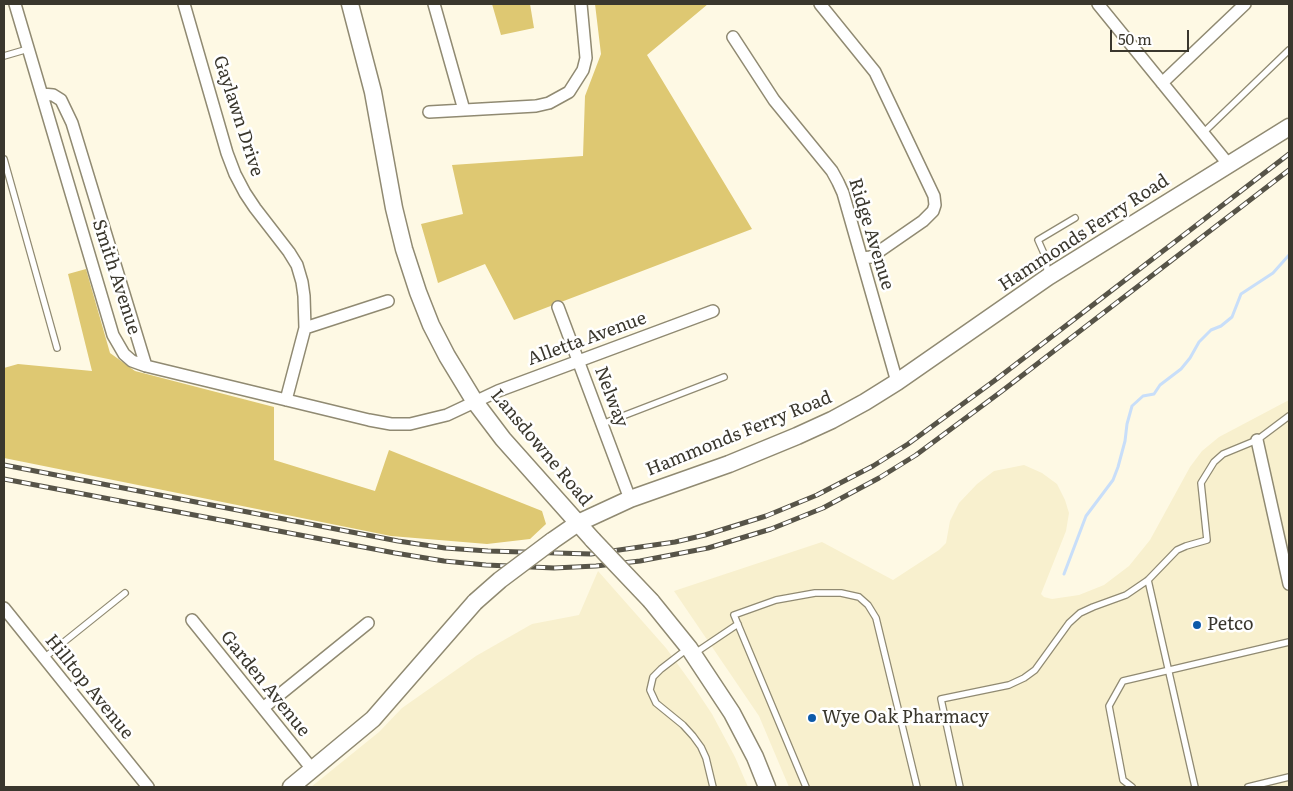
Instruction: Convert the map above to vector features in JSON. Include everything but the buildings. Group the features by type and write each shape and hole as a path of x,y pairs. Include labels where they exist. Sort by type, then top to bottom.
{"street":[{"name":"Smith Avenue","path":"16,4 113,335 124,354 132,361 146,366 391,424 429,421 475,402"},
{"name":"Gaylawn Drive","path":"184,4 227,153 235,174 255,208 297,265 304,296 305,328 286,400"},
{"name":"Lansdowne Road","path":"350,4 373,92 394,208 404,249 431,325 447,356 475,402 509,446 593,540 651,601 691,651 732,713 755,758 767,787"},
{"path":"434,4 464,110"},
{"path":"429,112 536,106 549,103 569,92 583,70 586,58 581,4"},
{"path":"820,4 875,72 934,196 935,204 933,211 923,222 871,256 862,258"},
{"path":"1098,4 1229,165"},
{"path":"1162,83 1245,4"},
{"name":"Ridge Avenue","path":"733,37 774,100 838,182 843,193 897,382"},
{"path":"42,94 53,95 61,100 72,123 146,366"},
{"name":"Hammonds Ferry Road","path":"291,787 373,719 474,602 500,580 578,523 630,499 729,464 840,416 897,382 1050,275 1289,127"},
{"path":"305,328 388,301"},
{"name":"Nelway","path":"558,307 630,499"},
{"name":"Alletta Avenue","path":"475,402 498,391 578,360 713,311"},
{"path":"1257,440 1289,584"},
{"name":"Hilltop Avenue","path":"4,608 148,787"},
{"name":"Garden Avenue","path":"192,620 312,769"},
{"path":"263,708 368,623"}],"lane":[{"path":"4,56 29,49"},
{"path":"1202,133 1289,50"},
{"path":"4,159 57,348"},
{"path":"1050,275 1047,270 1046,258 1038,240 1075,218"},
{"path":"602,424 724,377"},
{"path":"960,787 941,699 1009,685 1024,678 1035,670 1069,624 1080,613 1093,606 1126,595 1148,580 1177,550 1207,540 1200,483 1214,462 1223,454 1257,440 1289,416"},
{"path":"1148,580 1196,787"},
{"path":"44,658 125,593"},
{"path":"806,787 734,615 776,600 815,593 841,593 859,597 868,605 876,618 917,787"},
{"path":"712,787 706,758 701,746 683,724 656,703 650,690 653,677 661,669 738,624"},
{"path":"1132,787 1123,780 1109,706 1123,681 1289,642"},
{"path":"1248,787 1289,777"}],"shaded area":[{"path":"492,4 530,4 534,28 501,35"},
{"path":"595,4 708,4 647,55 752,229 514,320 485,264 438,283 421,224 463,214 452,165 583,156 585,96 601,54"},
{"path":"86,269 110,353 135,371 274,407 274,460 375,491 389,450 542,511 546,524 530,539 487,544 391,536 4,458 4,368 18,364 92,371 68,274"},
{"path":"1289,400 1289,787 789,787 759,716 674,591 822,542 893,580 939,550 946,543 950,521 959,503 977,484 994,471 1024,465 1042,473 1057,484 1069,513 1066,531 1041,594 1052,599 1079,595 1104,585 1129,566 1150,540 1190,467 1202,451 1219,437"},
{"path":"598,571 666,648 692,684 712,714 735,757 748,787 311,787 379,732 402,708 476,656 532,624 579,615"}],"waterway":[{"path":"1064,574 1086,516 1113,480 1125,441 1132,406 1143,396 1154,394 1160,385 1181,369 1199,342 1211,330 1221,326 1232,317 1241,294 1273,273 1289,255"}],"railway":[{"path":"4,465 398,541 445,548 591,554 675,542 705,535 766,516 817,495 873,466 908,444 994,381 1289,154"},
{"path":"4,479 444,561 554,568 596,566 640,561 708,548 771,529 823,508 879,478 916,455 1289,170"}],"place":[{"name":"Petco","path":"1197,625"},
{"name":"Wye Oak Pharmacy","path":"812,718"}]}
